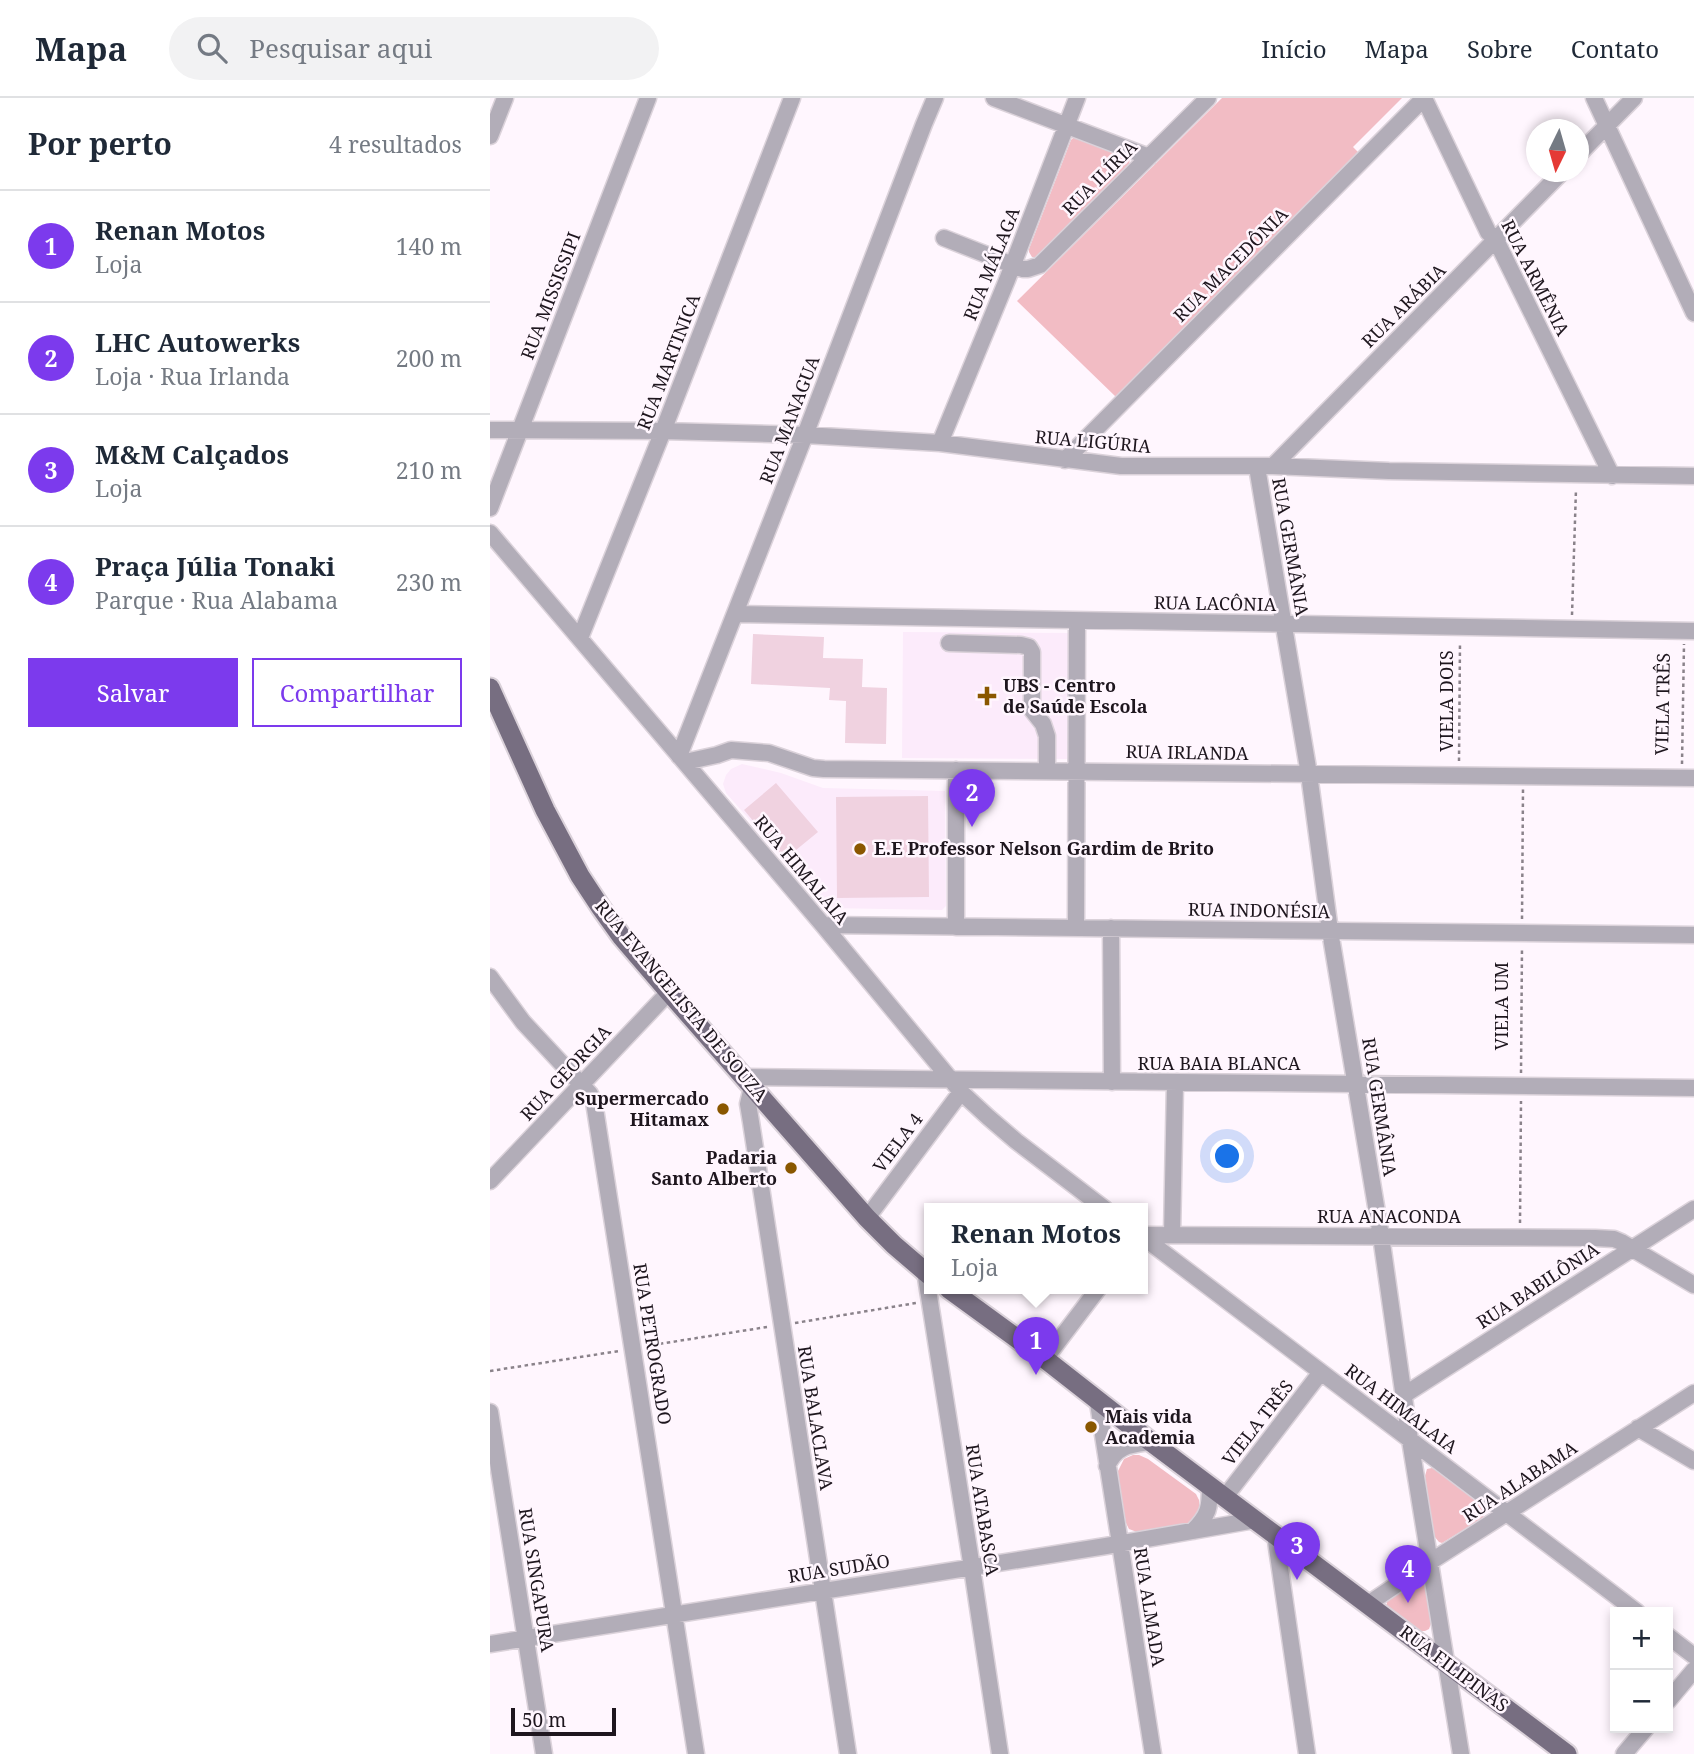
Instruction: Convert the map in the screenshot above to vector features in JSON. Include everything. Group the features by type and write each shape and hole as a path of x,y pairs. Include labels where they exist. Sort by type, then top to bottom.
{"main road":[{"name":"RUA EVANGELISTA DE SOUZA","path":"490,688 545,810 580,876 621,936 867,1218 924,1270"},
{"path":"955,1294 1275,1534"},
{"name":"RUA FILIPINAS","path":"1275,1534 1567,1754"}],"street":[{"path":"490,136 505,98"},
{"name":"RUA MISSISSIPI","path":"490,508 648,98"},
{"name":"RUA MARTINICA","path":"580,638 792,98"},
{"name":"RUA MANAGUA","path":"682,759 935,98"},
{"path":"994,98 1149,157"},
{"name":"RUA MÁLAGA","path":"940,443 1013,265 1077,98"},
{"name":"RUA ILÍRIA","path":"1013,265 1028,269 1040,265 1208,98"},
{"name":"RUA ARMÊNIA","path":"1424,98 1488,232 1496,240 1612,476"},
{"name":"RUA MACEDÔNIA","path":"1065,460 1424,98"},
{"path":"1594,98 1694,313"},
{"path":"1589,144 1634,98"},
{"name":"RUA ARÁBIA","path":"1265,467 1552,182"},
{"path":"944,238 1013,265"},
{"name":"RUA LIGÚRIA","path":"490,430 806,435 940,443 1121,466 1694,476"},
{"name":"RUA GERMÂNIA","path":"1265,467 1283,624 1309,774 1330,931 1381,1236 1410,1440 1461,1754"},
{"name":"RUA HIMALAIA","path":"490,533 956,1086 1016,1141 1097,1203"},
{"name":"RUA LACÔNIA","path":"736,614 1689,631"},
{"path":"1076,928 1077,621"},
{"path":"948,643 1021,645 1032,652 1032,710 1047,736 1047,771"},
{"name":"RUA IRLANDA","path":"682,759 717,755 732,750 769,753 813,768 824,769 1688,778"},
{"path":"956,770 957,927"},
{"name":"RUA INDONÉSIA","path":"823,925 1694,935"},
{"path":"1111,928 1112,1082"},
{"name":"RUA PETROGRADO","path":"490,977 523,1022 590,1094 594,1102 696,1754"},
{"name":"RUA GEORGIA","path":"490,1181 669,992"},
{"name":"RUA BAIA BLANCA","path":"748,1082 956,1086 1112,1082 1694,1088"},
{"name":"RUA BALACLAVA","path":"748,1082 748,1104 848,1754"},
{"path":"1171,1235 1175,1083"},
{"name":"VIELA 4","path":"867,1218 956,1086"},
{"name":"RUA BABILÔNIA","path":"1404,1395 1694,1209"},
{"name":"RUA ANACONDA","path":"1148,1236 1604,1238 1622,1242 1694,1286"},
{"name":"RUA HIMALAIA","path":"1148,1240 1630,1607"},
{"name":"RUA ATABASCA","path":"929,1294 1000,1754"},
{"path":"1045,1359 1094,1294"},
{"name":"VIELA TRÊS","path":"1217,1492 1321,1372"},
{"name":"RUA ALABAMA","path":"1368,1604 1694,1393"},
{"name":"RUA ALMADA","path":"1098,1403 1153,1754"},
{"name":"RUA SINGAPURA","path":"490,1412 544,1754"},
{"path":"1638,1428 1694,1461"},
{"path":"1107,1466 1121,1448 1151,1442"},
{"path":"1193,1531 1207,1514 1217,1492"},
{"name":"RUA SUDÃO","path":"490,1644 972,1568 1255,1520"},
{"path":"1275,1534 1307,1754"},
{"path":"1281,1573 1287,1561 1304,1556"},
{"path":"1673,1640 1694,1656"},
{"path":"1673,1695 1694,1670"},
{"path":"1624,1754 1642,1733"}],"path":[{"path":"1572,629 1577,475"},
{"name":"VIELA DOIS","path":"1459,775 1460,627"},
{"name":"VIELA TRÊS","path":"1688,778 1689,631"},
{"name":"VIELA UM","path":"1520,1237 1523,776"},
{"path":"490,1371 930,1301"}],"shaded area":[{"path":"1222,98 1402,98 1353,147 1358,152 1116,397 1017,301"},
{"path":"1074,137 1130,157 1129,165 1038,257 1032,257 1029,249"},
{"name":"UBS - Centro de Saúde Escola","path":"903,632 1074,633 1072,759 902,758"},
{"name":"E.E Professor Nelson Gardim de Brito","path":"742,764 781,773 823,788 945,791 946,906 942,910 829,908 726,793 723,784 726,775 731,769"},
{"path":"1133,1455 1148,1459 1196,1494 1200,1514 1186,1525 1137,1532 1129,1529 1117,1473 1124,1459"},
{"path":"1432,1468 1483,1505 1485,1511 1483,1518 1442,1543 1434,1536 1425,1476 1427,1469"},
{"path":"1422,1578 1426,1581 1432,1621 1429,1629 1415,1631 1387,1608 1387,1603 1391,1597"}],"building":[{"path":"753,634 824,637 823,658 863,659 862,687 887,688 886,744 845,743 846,701 829,700 830,688 751,684"},
{"path":"776,783 818,832 785,859 744,810"},
{"path":"928,796 929,897 837,898 836,797"}],"place":[{"name":"UBS - Centro de Saúde Escola","path":"987,696"},
{"name":"LHC Autowerks","path":"972,827"},
{"name":"E.E Professor Nelson Gardim de Brito","path":"860,849"},
{"name":"Supermercado Hitamax","path":"723,1109"},
{"name":"Padaria Santo Alberto","path":"791,1168"},
{"name":"Renan Motos","path":"1036,1375"},
{"name":"Mais vida Academia","path":"1091,1427"},
{"name":"M&M Calçados","path":"1297,1580"},
{"name":"Praça Júlia Tonaki","path":"1408,1603"}]}
